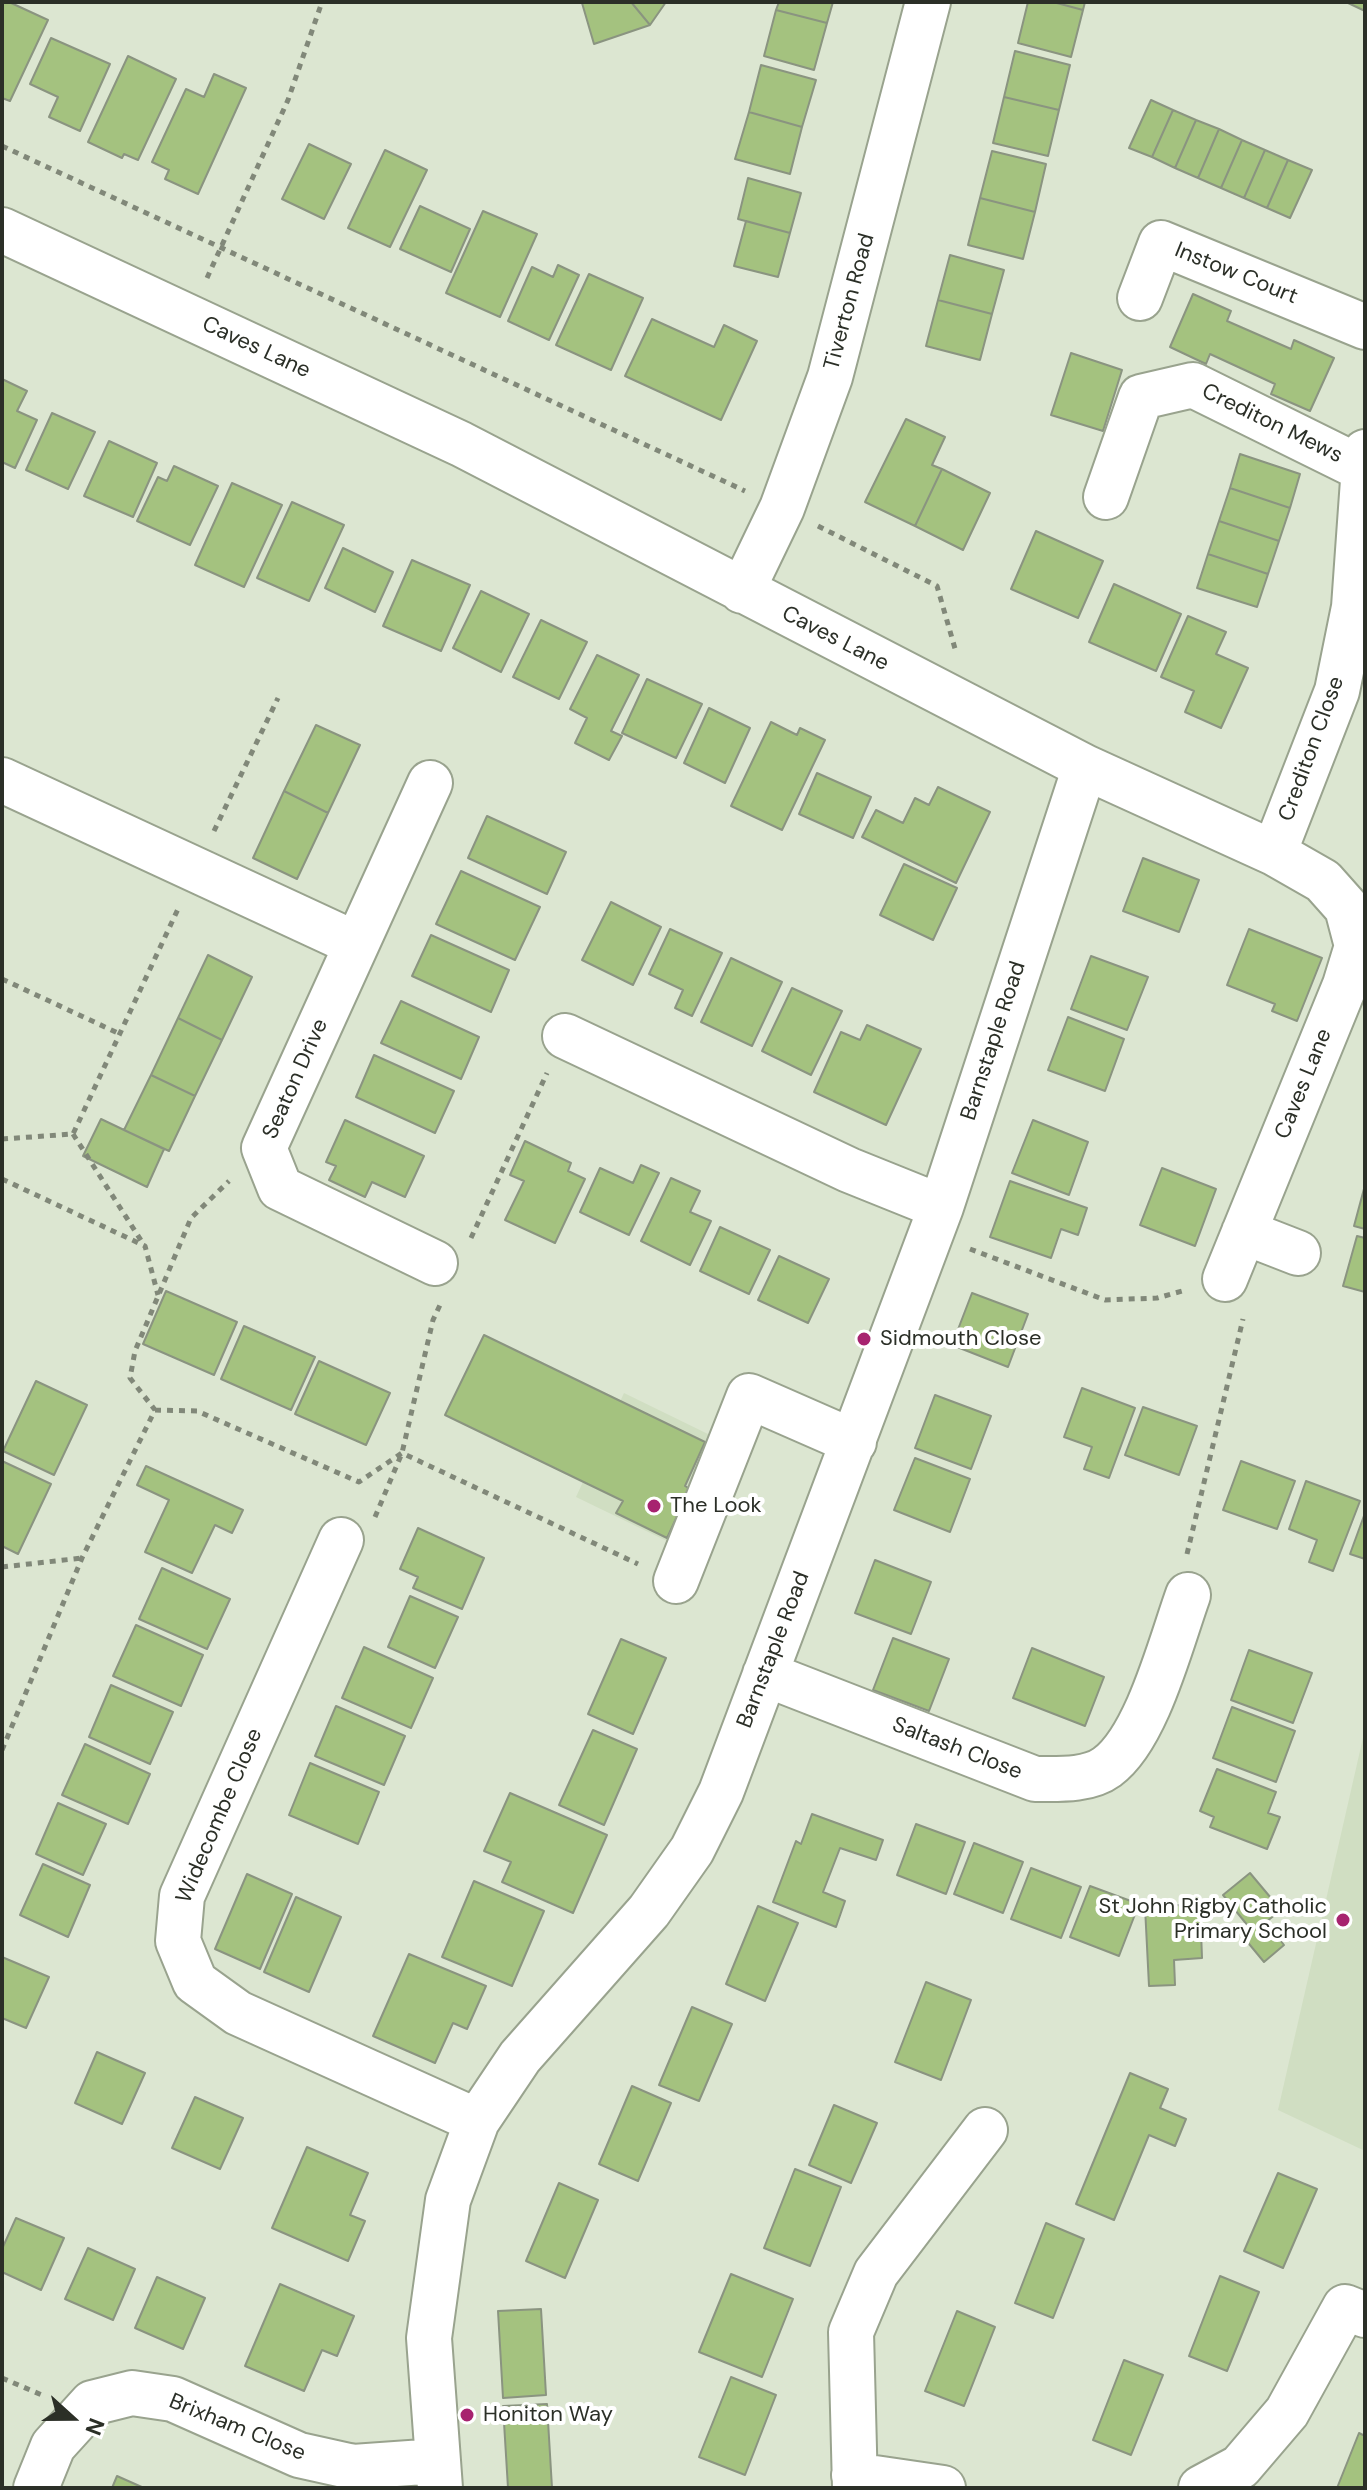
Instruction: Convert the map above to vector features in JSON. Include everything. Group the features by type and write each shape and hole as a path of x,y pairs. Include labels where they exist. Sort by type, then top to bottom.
{"street":[{"name":"Tiverton Road","path":"742,591 782,508 830,377 928,2"},
{"name":"Caves Lane","path":"2,230 461,444 1085,767 1274,853 1323,881 1347,908 1357,946 1345,985 1225,1279"},
{"name":"Instow Court","path":"1140,298 1161,243 1365,327"},
{"name":"Crediton Mews","path":"1106,497 1141,397 1193,385 1364,461"},
{"name":"Crediton Close","path":"1274,853 1337,691 1354,607 1364,461"},
{"name":"Barnstaple Road","path":"439,2474 429,2338 448,2200 477,2121 520,2057 649,1911 692,1850 721,1792 936,1221 1085,767"},
{"path":"2,780 356,944"},
{"name":"Seaton Drive","path":"430,783 264,1148 280,1188 435,1263"},
{"path":"565,1036 849,1170 936,1221"},
{"path":"1244,1232 1298,1253"},
{"path":"676,1581 749,1396 854,1442"},
{"name":"Widecombe Close","path":"341,1540 182,1896 178,1941 195,1982 238,2013 477,2121"},
{"name":"Saltash Close","path":"765,1674 1035,1779 1075,1778 1106,1769 1125,1751 1143,1718 1188,1595"},
{"path":"943,2488 854,2482 851,2332 876,2273 985,2130"},
{"path":"1201,2488 1240,2467 1287,2412 1345,2307 1365,2315"},
{"name":"Brixham Close","path":"36,2488 53,2446 92,2403 132,2393 173,2399 299,2455 353,2467 439,2474"}],"path":[{"path":"203,286 288,100 322,2"},
{"path":"2,146 782,508 937,586 957,653"},
{"path":"73,1134 278,698"},
{"path":"2,979 120,1034"},
{"path":"2,1139 73,1134"},
{"path":"73,1134 145,1246 158,1296"},
{"path":"155,1410 130,1378 135,1351 191,1218 264,1148"},
{"path":"2,1179 145,1246"},
{"path":"936,1221 1105,1300 1157,1298 1225,1279 1249,1296 1186,1558 1188,1595"},
{"path":"2,1750 82,1558 155,1410"},
{"path":"155,1410 197,1411 359,1482 402,1453 676,1581"},
{"path":"2,1567 82,1558"}],"shaded area":[{"path":"624,1393 710,1435 671,1543 576,1497"},
{"name":"St John Rigby Catholic Primary School","path":"1365,1729 1365,2151 1278,2110"}],"building":[{"path":"2,2 9,2 48,20 10,101 2,98"},
{"path":"631,2 650,25 594,44 582,3"},
{"path":"631,2 666,2 650,25"},
{"path":"779,2 833,2 827,23 776,10"},
{"path":"1028,2 1053,2 1083,10 1071,57 1018,43"},
{"path":"1053,2 1085,2 1083,10"},
{"path":"1346,2 1365,2 1365,11"},
{"path":"776,10 827,23 814,70 764,56"},
{"path":"51,38 110,64 80,131 49,117 58,97 30,84"},
{"path":"1015,51 1070,65 1059,110 1004,97"},
{"path":"128,56 176,79 138,160 124,154 122,158 88,142"},
{"path":"761,65 816,80 802,127 749,112"},
{"path":"214,74 246,88 198,194 165,179 169,170 152,162 186,89 204,97"},
{"path":"1004,97 1059,110 1048,156 993,143"},
{"path":"1151,100 1173,110 1152,157 1129,148"},
{"path":"1173,110 1196,120 1175,168 1152,157"},
{"path":"749,112 802,127 790,174 735,159"},
{"path":"1196,120 1219,129 1198,178 1175,168"},
{"path":"1219,129 1242,140 1221,188 1198,178"},
{"path":"1242,140 1265,150 1244,198 1221,188"},
{"path":"309,144 351,164 324,219 282,199"},
{"path":"385,150 427,170 390,247 348,228"},
{"path":"1265,150 1288,160 1267,208 1244,198"},
{"path":"992,151 1046,164 1035,212 980,198"},
{"path":"1288,160 1312,170 1290,218 1267,208"},
{"path":"748,178 801,193 790,233 738,219"},
{"path":"980,198 1035,212 1023,259 968,245"},
{"path":"420,206 470,229 451,272 400,249"},
{"path":"483,211 537,234 500,317 446,293"},
{"path":"746,221 790,233 778,277 734,266"},
{"path":"950,255 1004,270 992,314 938,300"},
{"path":"558,265 579,275 549,340 508,321 532,267 553,277"},
{"path":"589,274 643,298 611,370 556,345"},
{"path":"1193,294 1231,311 1227,321 1291,349 1294,340 1334,358 1310,411 1271,394 1275,384 1210,354 1206,364 1170,347"},
{"path":"938,300 992,314 980,360 926,346"},
{"path":"652,319 714,347 724,325 757,341 721,420 625,376"},
{"path":"1071,353 1122,370 1103,431 1051,415"},
{"path":"2,379 27,391 17,411 37,420 15,468 2,462"},
{"path":"52,413 95,432 68,489 26,470"},
{"path":"906,419 945,437 932,465 942,469 915,526 865,502"},
{"path":"109,441 157,463 133,517 84,496"},
{"path":"1240,454 1300,474 1290,508 1230,488"},
{"path":"174,466 218,486 190,545 137,521 158,477 167,481"},
{"path":"942,469 990,493 963,550 915,526"},
{"path":"232,483 282,505 244,587 195,565"},
{"path":"1230,488 1290,508 1279,541 1219,521"},
{"path":"292,502 344,525 309,601 257,578"},
{"path":"1219,521 1279,541 1268,574 1208,554"},
{"path":"1036,531 1103,561 1078,618 1011,589"},
{"path":"343,548 393,572 375,612 325,588"},
{"path":"1208,554 1268,574 1257,607 1197,588"},
{"path":"412,560 470,585 441,651 383,626"},
{"path":"1114,584 1181,614 1156,671 1089,642"},
{"path":"481,591 529,614 501,672 453,648"},
{"path":"1188,616 1226,632 1216,654 1248,668 1221,728 1185,712 1194,691 1161,677"},
{"path":"541,620 587,642 559,699 513,677"},
{"path":"597,655 639,675 611,731 622,736 609,760 575,743 587,718 570,709"},
{"path":"647,679 702,704 676,758 622,733"},
{"path":"709,708 750,728 725,783 684,763"},
{"path":"771,722 797,735 800,728 825,740 782,830 731,806"},
{"path":"316,725 360,745 328,813 284,791"},
{"path":"817,773 871,797 853,838 799,814"},
{"path":"938,787 990,812 956,883 862,837 876,810 903,823 915,798 929,805"},
{"path":"284,791 328,813 297,879 253,858"},
{"path":"487,816 566,852 547,894 468,858"},
{"path":"1143,858 1199,880 1179,932 1123,911"},
{"path":"904,864 957,888 933,940 880,915"},
{"path":"461,871 540,907 515,960 436,924"},
{"path":"611,902 661,927 633,985 582,960"},
{"path":"670,929 722,953 692,1016 675,1008 683,990 649,974"},
{"path":"1249,929 1322,958 1297,1021 1272,1011 1275,1004 1227,985"},
{"path":"431,935 509,970 491,1012 412,976"},
{"path":"208,955 252,977 222,1040 178,1018"},
{"path":"1091,956 1148,977 1127,1030 1071,1009"},
{"path":"731,958 782,982 752,1046 701,1022"},
{"path":"792,988 842,1011 811,1075 762,1051"},
{"path":"401,1001 479,1037 461,1079 381,1043"},
{"path":"1068,1017 1124,1039 1105,1091 1048,1070"},
{"path":"178,1018 222,1040 195,1096 151,1075"},
{"path":"867,1025 921,1049 886,1125 814,1092 841,1032 860,1040"},
{"path":"374,1055 454,1091 435,1133 356,1097"},
{"path":"151,1075 195,1096 169,1151 124,1130"},
{"path":"101,1119 164,1149 147,1187 83,1156"},
{"path":"345,1120 424,1156 405,1197 372,1182 365,1197 329,1180 336,1166 326,1162"},
{"path":"1033,1120 1088,1142 1069,1195 1012,1173"},
{"path":"525,1141 571,1163 568,1171 585,1179 555,1243 505,1220 524,1181 510,1175"},
{"path":"641,1165 659,1173 629,1235 580,1212 600,1168 633,1183"},
{"path":"1162,1168 1216,1189 1195,1246 1140,1225"},
{"path":"671,1178 700,1191 690,1212 711,1221 690,1265 641,1241"},
{"path":"1010,1181 1087,1208 1078,1235 1061,1229 1051,1258 990,1237"},
{"path":"1365,1185 1365,1229 1354,1226"},
{"path":"720,1227 770,1250 749,1294 700,1271"},
{"path":"1357,1236 1365,1238 1365,1292 1343,1286"},
{"path":"779,1256 829,1279 808,1323 758,1300"},
{"path":"166,1291 237,1322 214,1375 143,1344"},
{"path":"972,1293 1028,1314 1008,1367 952,1345"},
{"path":"244,1326 315,1357 291,1410 221,1379"},
{"path":"484,1335 705,1442 685,1486 690,1489 667,1538 616,1513 623,1501 445,1415"},
{"path":"319,1361 390,1393 366,1445 295,1414"},
{"path":"36,1381 87,1405 54,1475 3,1451"},
{"path":"1082,1388 1135,1408 1109,1478 1084,1469 1092,1447 1064,1437"},
{"path":"935,1395 991,1416 971,1469 915,1448"},
{"path":"1143,1407 1197,1426 1179,1475 1125,1455"},
{"path":"915,1458 970,1479 950,1532 894,1510"},
{"path":"2,1461 51,1484 18,1554 2,1546"},
{"path":"1241,1461 1295,1481 1277,1529 1223,1510"},
{"path":"146,1466 243,1510 232,1533 215,1525 192,1573 145,1552 169,1500 137,1485"},
{"path":"1306,1481 1360,1501 1333,1571 1309,1562 1317,1540 1289,1529"},
{"path":"1365,1513 1365,1559 1350,1554"},
{"path":"418,1528 484,1558 462,1609 413,1588 418,1577 400,1569"},
{"path":"875,1560 931,1582 911,1634 855,1613"},
{"path":"162,1568 230,1599 207,1649 139,1619"},
{"path":"410,1596 458,1617 435,1668 388,1647"},
{"path":"136,1625 203,1655 181,1706 113,1676"},
{"path":"893,1638 949,1659 929,1711 873,1690"},
{"path":"621,1639 666,1658 633,1734 588,1714"},
{"path":"364,1647 433,1678 411,1728 342,1698"},
{"path":"1032,1648 1104,1677 1085,1726 1013,1698"},
{"path":"1249,1650 1312,1673 1293,1723 1231,1700"},
{"path":"111,1685 173,1712 150,1764 89,1737"},
{"path":"336,1706 405,1736 384,1785 315,1756"},
{"path":"1232,1707 1295,1731 1276,1782 1213,1758"},
{"path":"593,1730 637,1749 604,1825 559,1805"},
{"path":"85,1744 150,1774 128,1824 62,1795"},
{"path":"310,1763 379,1792 358,1844 289,1815"},
{"path":"1217,1769 1276,1792 1268,1813 1280,1817 1267,1849 1210,1827 1214,1817 1200,1811"},
{"path":"510,1793 607,1835 573,1913 502,1882 511,1862 484,1851"},
{"path":"58,1803 106,1824 83,1875 36,1854"},
{"path":"812,1814 883,1840 876,1860 840,1848 823,1892 845,1901 836,1927 773,1902 796,1841 801,1844"},
{"path":"916,1824 965,1842 946,1894 897,1875"},
{"path":"974,1843 1023,1862 1003,1913 954,1894"},
{"path":"43,1864 90,1885 68,1937 20,1915"},
{"path":"1031,1868 1081,1887 1061,1938 1011,1919"},
{"path":"1250,1873 1281,1910 1266,1922 1284,1945 1264,1962 1240,1933 1248,1926 1223,1895"},
{"path":"247,1874 292,1894 260,1969 215,1949"},
{"path":"474,1881 544,1911 512,1986 442,1957"},
{"path":"1090,1886 1139,1904 1119,1956 1070,1937"},
{"path":"296,1897 341,1917 309,1992 264,1972"},
{"path":"1200,1904 1202,1958 1174,1960 1175,1985 1149,1986 1145,1907"},
{"path":"758,1906 798,1923 765,2001 726,1984"},
{"path":"409,1954 486,1986 467,2029 453,2023 435,2063 373,2036"},
{"path":"2,1957 49,1977 26,2028 2,2018"},
{"path":"926,1982 971,2000 941,2080 895,2062"},
{"path":"692,2007 732,2024 699,2101 659,2085"},
{"path":"97,2052 145,2073 122,2124 75,2103"},
{"path":"1130,2073 1168,2089 1160,2108 1186,2119 1175,2146 1149,2135 1114,2220 1076,2204"},
{"path":"632,2086 671,2103 638,2181 599,2164"},
{"path":"195,2097 243,2118 220,2169 172,2148"},
{"path":"834,2105 877,2123 851,2183 809,2165"},
{"path":"307,2147 368,2173 350,2215 365,2221 348,2261 272,2228"},
{"path":"795,2169 841,2187 810,2266 764,2248"},
{"path":"1278,2173 1317,2189 1283,2268 1244,2251"},
{"path":"559,2183 598,2200 565,2278 526,2261"},
{"path":"16,2218 64,2238 41,2290 2,2272 2,2249"},
{"path":"1046,2223 1084,2239 1053,2318 1015,2303"},
{"path":"88,2248 135,2269 113,2320 65,2299"},
{"path":"731,2274 793,2299 762,2377 699,2352"},
{"path":"1220,2276 1259,2292 1227,2371 1189,2356"},
{"path":"157,2277 205,2298 183,2349 135,2328"},
{"path":"280,2284 354,2316 337,2356 322,2350 304,2391 245,2366"},
{"path":"541,2309 546,2395 503,2398 498,2311"},
{"path":"957,2311 995,2327 964,2406 925,2391"},
{"path":"1124,2360 1163,2375 1131,2455 1093,2440"},
{"path":"731,2377 776,2395 745,2475 699,2457"},
{"path":"547,2404 552,2488 508,2488 503,2406"},
{"path":"1359,2433 1365,2436 1365,2488 1337,2488"},
{"path":"117,2476 144,2488 112,2488"}],"place":[{"name":"Sidmouth Close","path":"864,1339"},
{"name":"The Look","path":"654,1506"},
{"name":"St John Rigby Catholic Primary School","path":"1343,1920"},
{"name":"Honiton Way","path":"467,2415"}]}
